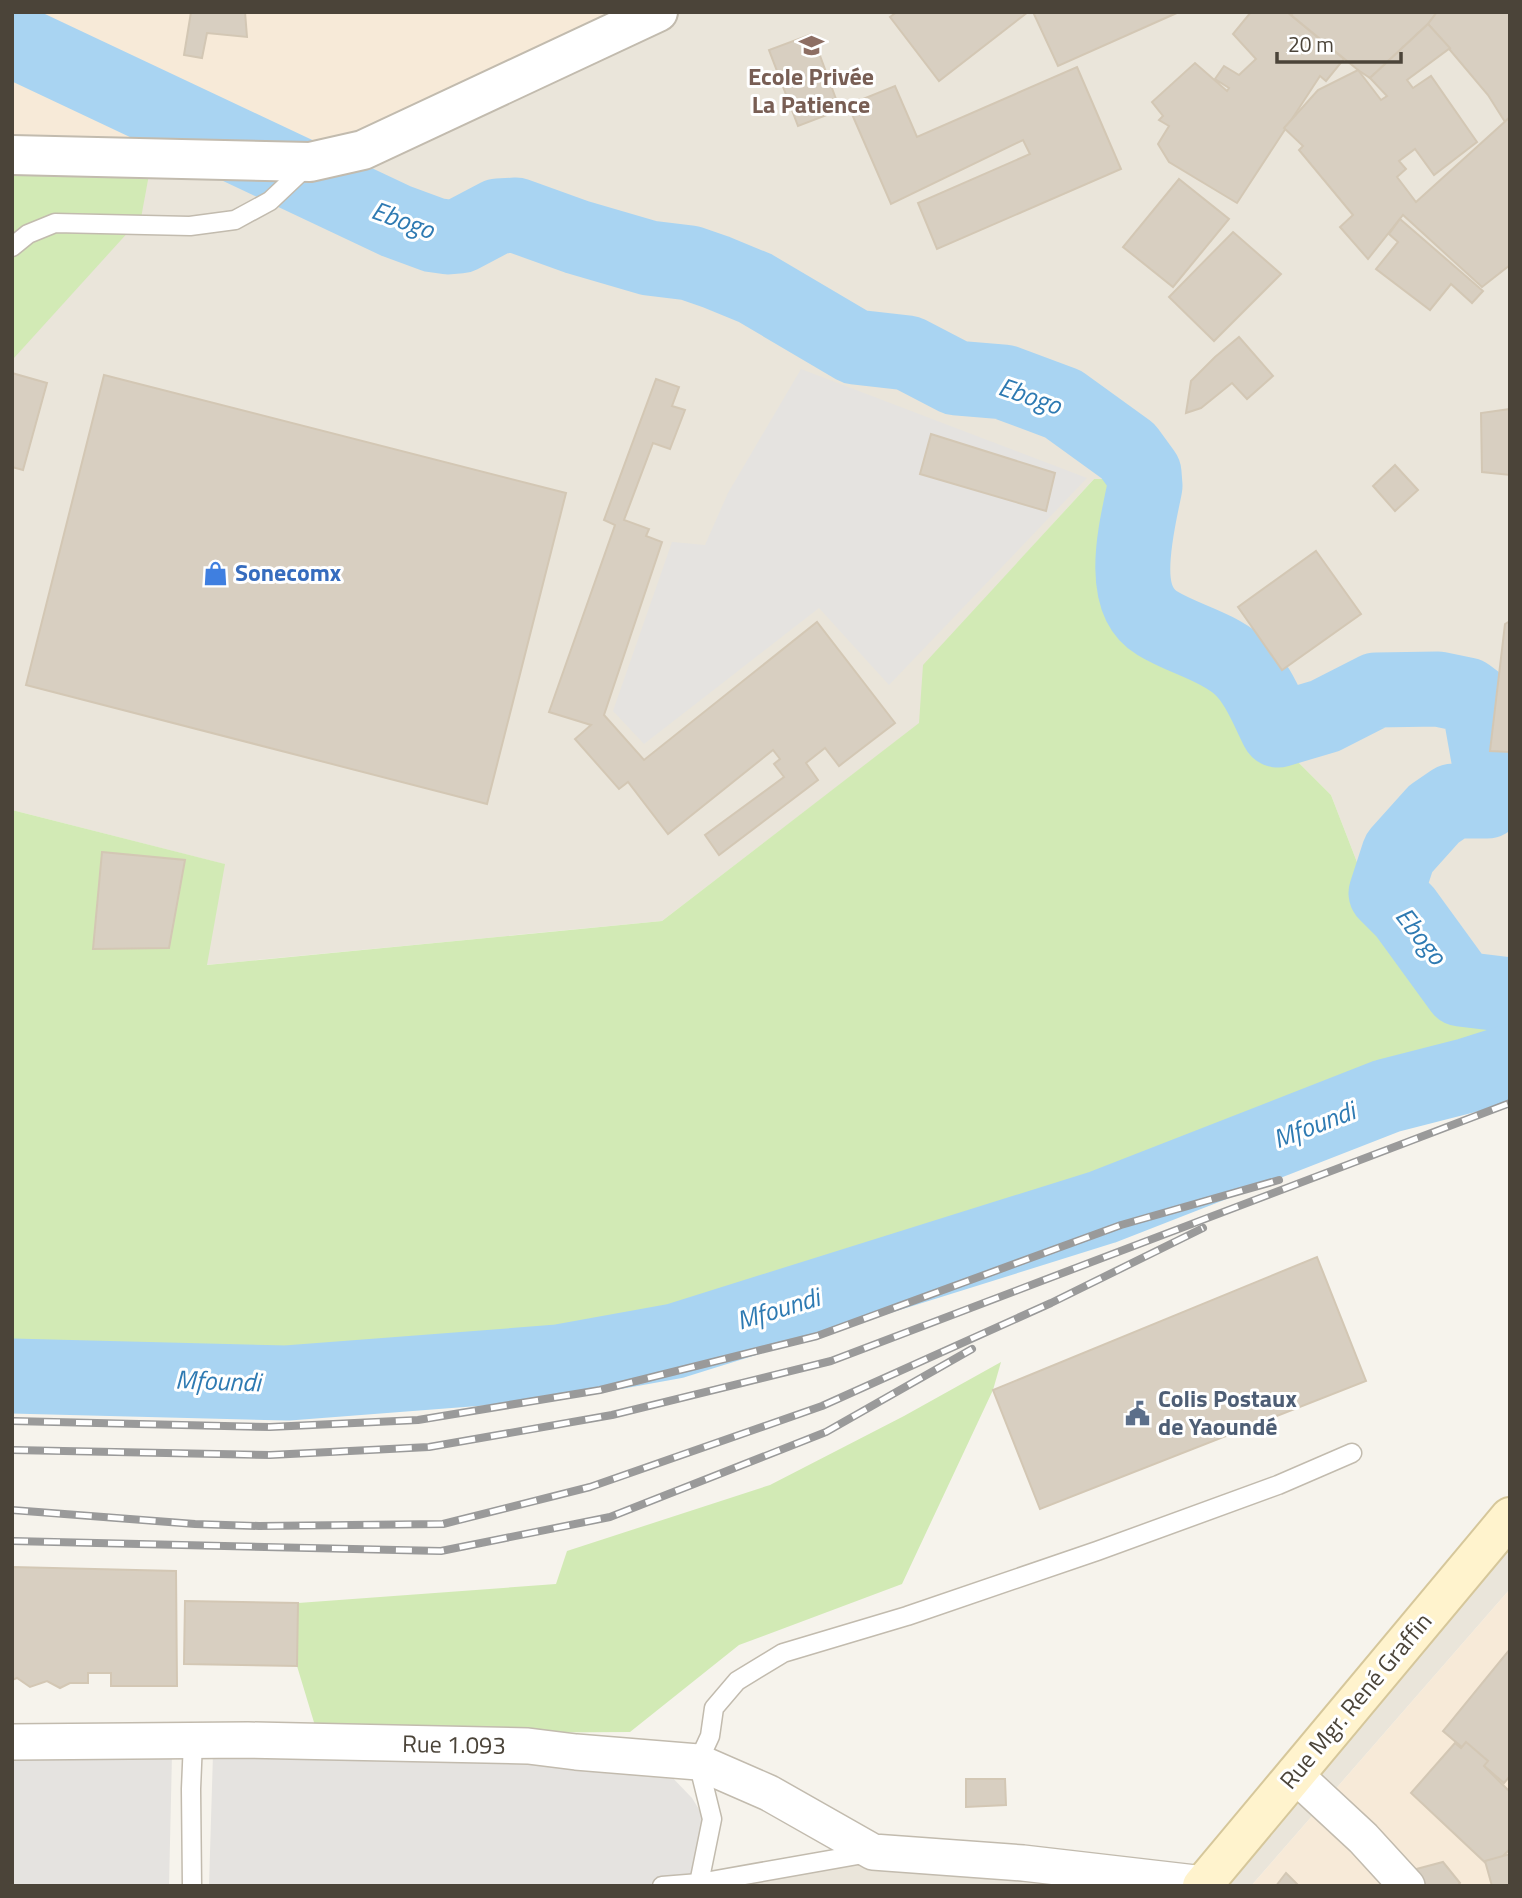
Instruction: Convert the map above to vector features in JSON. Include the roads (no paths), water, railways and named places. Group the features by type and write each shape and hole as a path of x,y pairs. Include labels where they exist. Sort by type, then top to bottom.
{"main road":[{"name":"Rue Mgr. René Graffin","path":"1203,1885 1294,1774 1502,1537"}],"street":[{"path":"12,155 310,162 375,145 658,12"},
{"name":"Rue 1.093","path":"12,1742 248,1740 528,1746 698,1762 769,1793 873,1852 1023,1863 1203,1885"},
{"path":"1294,1774 1363,1838 1407,1886"}],"lane":[{"path":"12,247 28,234 55,223 190,226 235,220 270,201 310,162"},
{"path":"699,1883 712,1819 698,1762 710,1736 714,1708 737,1681 783,1653 907,1616 1097,1551 1278,1485 1352,1453"},
{"path":"192,1886 193,1741"},
{"name":"Rue 1.093","path":"662,1886 699,1883 873,1852"}],"waterway":[{"name":"Ebogo","path":"12,40 396,221 434,235 460,236 498,216 516,215 577,237 649,258 690,263 716,272 755,288 855,347 908,353 956,378 1004,382 1063,404 1128,451 1144,473 1145,486 1133,559 1133,578 1144,611 1157,623 1219,652 1245,671 1266,704 1278,730 1325,716 1376,690 1438,689 1467,695 1479,704 1494,788 1487,801 1453,801 1434,814 1399,853 1386,893 1405,912 1461,989 1510,995"},
{"name":"Mfoundi","path":"12,1376 287,1383 559,1362 675,1341 1103,1207 1387,1096 1510,1062"}],"railway":[{"path":"12,1450 270,1455 429,1447 612,1415 831,1361 1510,1103"},
{"path":"12,1421 270,1427 418,1420 600,1390 817,1336 1121,1225 1279,1180"},
{"path":"12,1510 195,1524 443,1524 590,1487 822,1406 1051,1303 1203,1228"},
{"path":"12,1541 441,1551 610,1517 826,1432 972,1349"}],"place":[{"name":"Ecole Privée La Patience","path":"811,46"},
{"name":"Sonecomx","path":"215,573"},
{"name":"Colis Postaux de Yaoundé","path":"1138,1413"}]}
